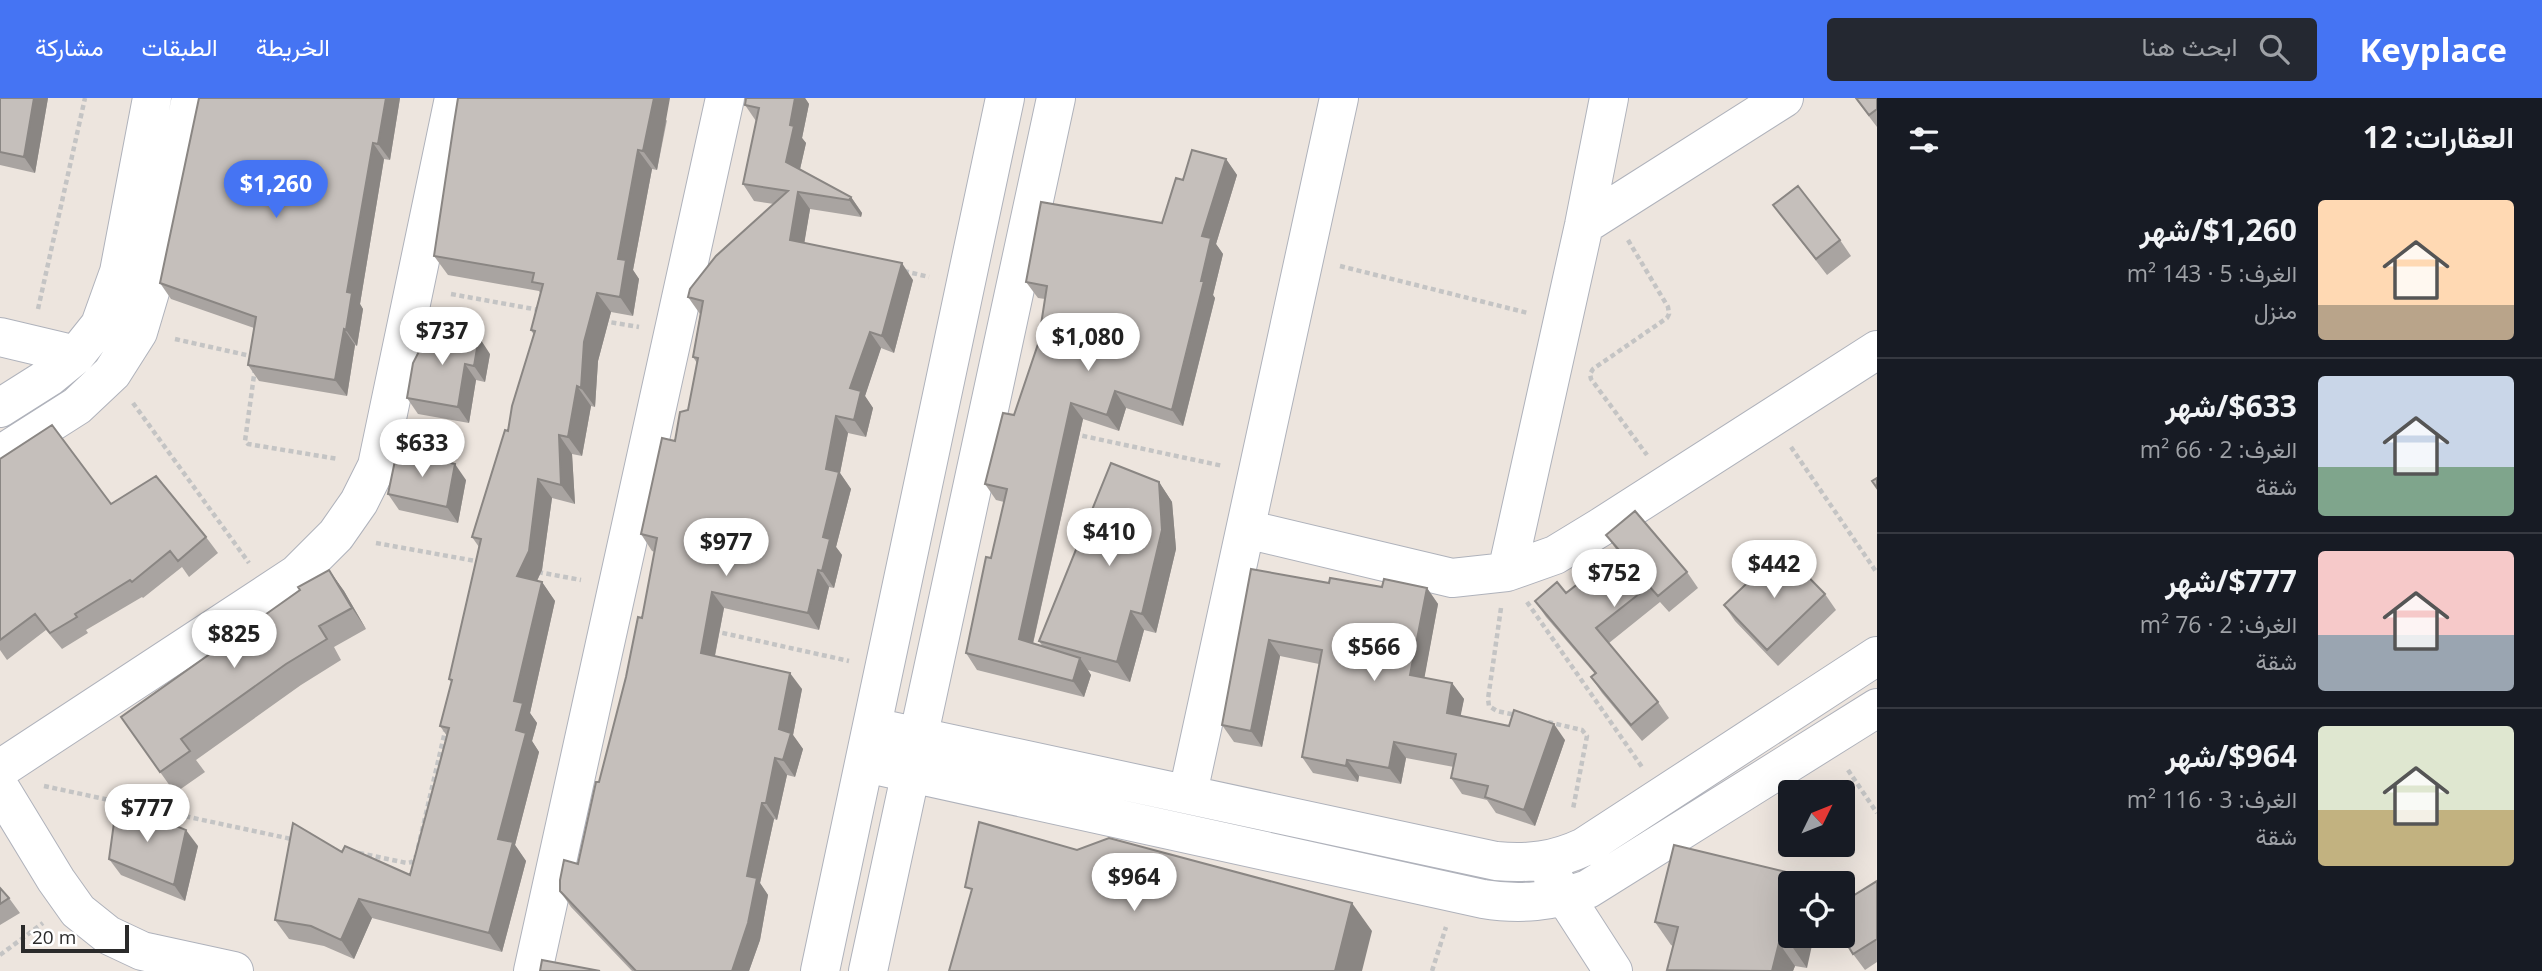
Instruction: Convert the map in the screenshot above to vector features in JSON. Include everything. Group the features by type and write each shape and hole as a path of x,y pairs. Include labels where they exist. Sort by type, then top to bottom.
{"street":[{"path":"0,408 49,377 76,355 100,325 119,272 152,98"},
{"path":"0,455 77,406 112,373 138,332 152,285 189,98"},
{"path":"0,769 297,574 336,535 359,502 377,466 454,98"},
{"path":"534,971 725,98"},
{"path":"820,971 886,669 1004,98"},
{"path":"868,971 1056,98"},
{"path":"1188,793 1339,98"},
{"path":"1507,572 1563,322 1597,218 1609,98"},
{"path":"1597,218 1784,98"},
{"path":"15,341 76,355"},
{"path":"1246,529 1452,578 1507,572 1555,555 1877,350"},
{"path":"873,727 1496,861 1519,863 1553,859 1584,847 1877,656"},
{"path":"865,763 1511,904 1566,897 1588,889 1877,708"},
{"path":"0,788 78,911 107,935 142,951 234,971"},
{"path":"1553,859 1566,897 1613,971"}],"path":[{"path":"15,341 85,98"},
{"path":"1597,218 1668,307 1669,314 1593,369 1591,379 1669,484"},
{"path":"1305,257 1563,322"},
{"path":"898,270 965,285"},
{"path":"414,287 551,312"},
{"path":"592,319 674,334"},
{"path":"138,332 256,357 244,438 248,444 377,466"},
{"path":"112,373 270,592"},
{"path":"1772,418 1877,573"},
{"path":"1068,433 1258,473"},
{"path":"336,535 484,562"},
{"path":"525,570 620,587"},
{"path":"1507,572 1488,699 1489,706 1497,711 1521,717"},
{"path":"1507,572 1662,796"},
{"path":"709,630 886,669"},
{"path":"1545,722 1582,730 1587,736 1553,859"},
{"path":"357,853 407,863 415,859 447,724"},
{"path":"1828,740 1877,813"},
{"path":"40,785 307,842"},
{"path":"0,955 72,901"}],"building":[{"path":"0,98 34,98 24,157 0,152"},
{"path":"199,98 386,98 378,144 373,143 347,292 352,293 335,380 248,365 256,317 160,283"},
{"path":"458,98 654,98 643,151 638,150 618,259 626,260 620,297 597,293 584,342 581,388 577,386 568,437 559,435 561,485 538,479 529,551 517,576 542,582 514,701 523,703 516,730 526,733 498,839 513,842 489,933 359,899 341,940 311,926 275,920 293,823 342,852 345,846 410,875 449,728 440,726 481,539 472,537 505,430 508,431 512,406 535,331 531,330 543,284 532,282 534,273 434,256"},
{"path":"746,98 795,98 790,125 794,126 786,162 851,197 849,200 798,192 790,240 902,263 882,336 870,332 850,388 861,391 854,420 836,416 826,469 839,472 823,537 830,539 822,571 818,570 808,613 712,592 701,653 790,673 779,729 791,733 783,760 775,758 766,803 762,803 747,876 757,878 748,923 732,971 636,971 560,891 560,880 564,860 578,864 596,782 599,782 626,677 638,617 642,618 657,538 641,534 662,438 675,441 680,412 688,410 698,358 693,357 703,301 688,297 690,289 716,256 788,191 743,184 759,108 745,105"},
{"path":"1856,98 1877,98 1877,109 1869,115"},
{"path":"1192,150 1226,159 1202,236 1211,238 1201,281 1204,281 1172,410 1115,391 1107,415 1071,403 1019,639 1080,658 1073,681 966,653 986,557 991,558 1007,489 985,484 1003,413 1014,415 1038,344 1047,286 1026,282 1041,202 1162,223 1176,178 1183,180"},
{"path":"1798,186 1840,240 1816,259 1773,205"},
{"path":"431,328 479,337 474,366 465,364 458,407 407,398 413,363"},
{"path":"52,425 111,504 156,476 206,537 178,561 170,551 132,582 130,580 75,614 77,617 50,633 35,614 0,640 0,459"},
{"path":"397,451 455,464 447,507 388,494"},
{"path":"1111,463 1159,482 1162,530 1142,614 1131,611 1117,662 1039,641"},
{"path":"1635,511 1687,572 1658,596 1649,586 1596,628 1658,702 1631,725 1591,677 1596,673 1535,601 1557,582 1566,593 1620,551 1606,535"},
{"path":"1782,550 1825,594 1767,650 1724,605"},
{"path":"1251,569 1329,583 1330,578 1382,587 1384,579 1427,588 1410,675 1452,683 1447,713 1509,726 1514,710 1554,724 1524,810 1485,797 1488,786 1451,778 1456,754 1394,742 1389,768 1347,760 1346,766 1302,757 1322,650 1269,640 1251,731 1222,725"},
{"path":"329,570 352,608 319,626 327,639 286,664 181,739 190,751 160,772 121,717 300,590 298,587"},
{"path":"116,808 137,810 186,830 174,885 109,859"},
{"path":"979,822 1077,850 1109,838 1352,903 1335,971 949,971 972,889 965,887"},
{"path":"1674,845 1782,871 1778,871 1778,947 1772,971 1667,970 1678,927 1655,922"},
{"path":"1877,881 1877,939 1853,954 1849,948 1855,948 1855,895"},
{"path":"0,888 9,898 0,904"},
{"path":"542,960 600,971 540,971"}]}
